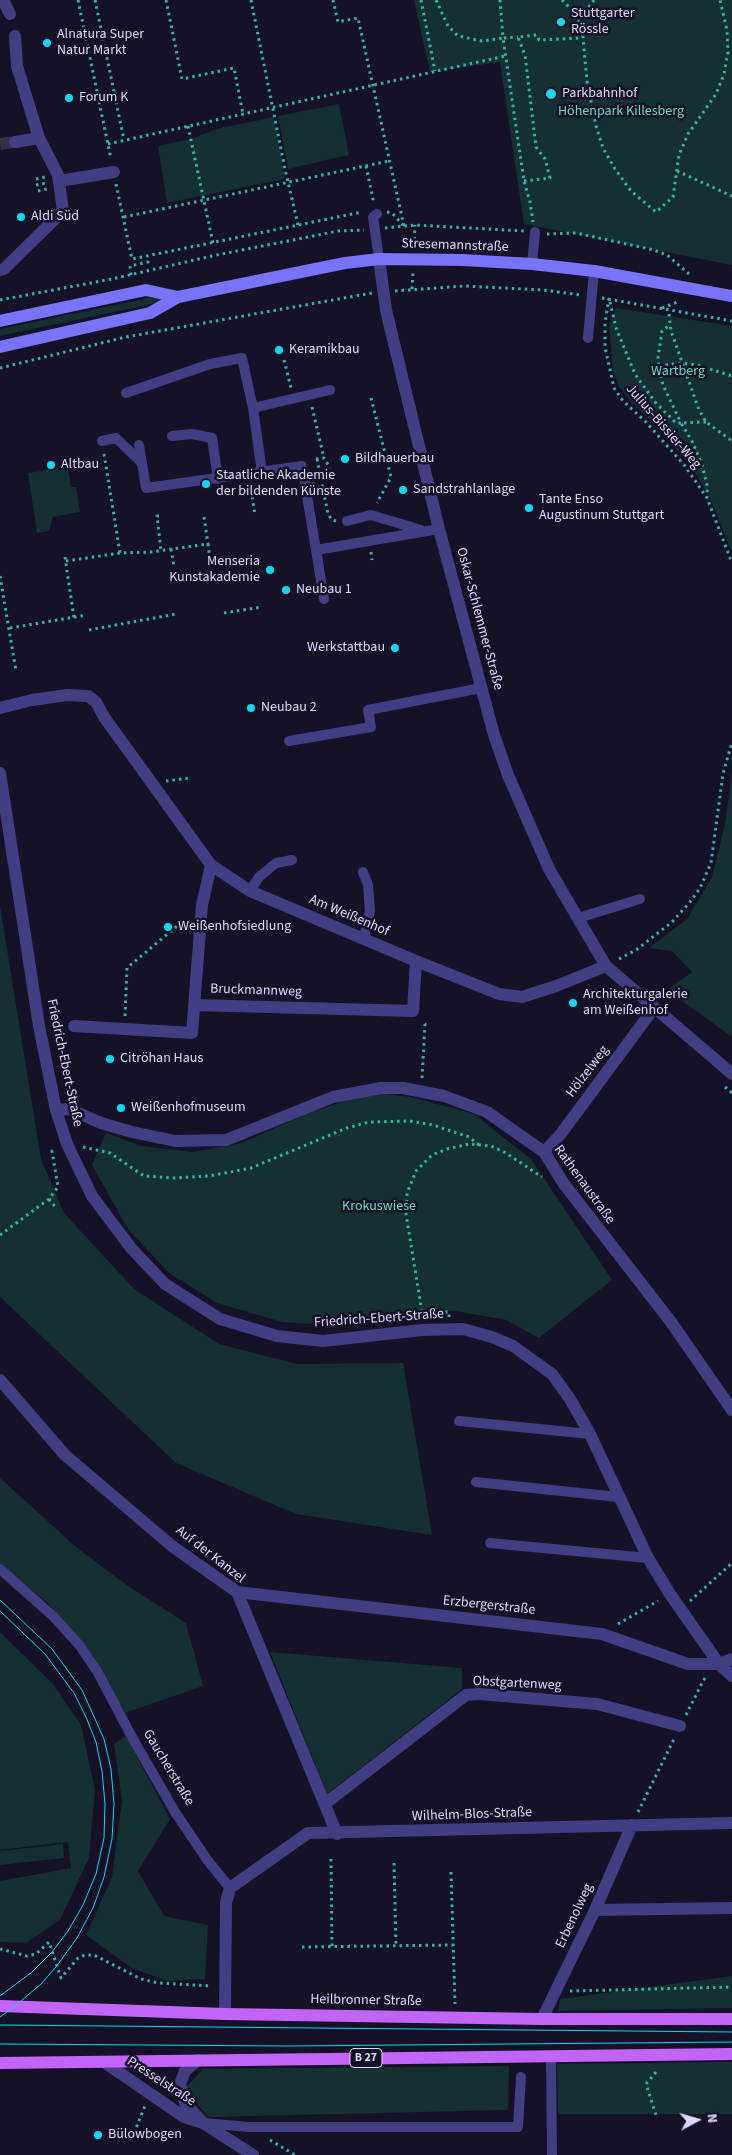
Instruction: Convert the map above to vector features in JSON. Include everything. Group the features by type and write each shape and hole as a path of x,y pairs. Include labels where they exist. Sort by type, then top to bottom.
{"main road":[{"name":"Stresemannstraße","path":"0,347 150,313 178,297 345,263 379,259 422,258 532,264 594,271 732,296"},
{"name":"Stresemannstraße","path":"0,321 146,290 178,297"},
{"name":"Heilbronner Straße","path":"0,2006 225,2014 542,2019 732,2019"},
{"name":"B 27","path":"0,2063 732,2054"}],"street":[{"path":"4,0 10,14"},
{"path":"0,270 4,269 63,210 59,181 39,138 16,66 15,36"},
{"path":"15,142 39,138"},
{"path":"59,181 114,172"},
{"name":"Oskar-Schlemmer-Straße","path":"379,259 386,310 440,529 494,735 508,775 549,869 606,966"},
{"name":"Am Weißenhof","path":"0,708 32,700 67,695 88,696 96,702 104,718 211,865 250,891 499,994 522,997 606,966"},
{"name":"Friedrich-Ebert-Straße","path":"0,773 39,1026 56,1110 67,1144 92,1196 131,1248 165,1284 220,1319 277,1336 323,1341 422,1330 463,1329 513,1346 552,1374 570,1399 590,1434 648,1558 670,1594 719,1664 732,1676"},
{"path":"195,1005 202,905 211,865"},
{"name":"Bruckmannweg","path":"74,1026 192,1032 195,1005 413,1011 416,961"},
{"path":"606,966 732,1074"},
{"name":"Hölzelweg","path":"544,1152 560,1135 654,1008"},
{"name":"Rathenaustraße","path":"56,1110 69,1109 116,1128 175,1141 226,1140 333,1097 380,1088 403,1088 444,1096 487,1112 544,1152 564,1184 671,1322 732,1410"},
{"name":"Auf der Kanzel","path":"0,1380 65,1455 172,1546 237,1592 326,1802 337,1834"},
{"name":"Erzbergerstraße","path":"237,1592 602,1634 688,1664 719,1664 732,1659"},
{"name":"Obstgartenweg","path":"326,1802 466,1695 480,1694 597,1704 680,1726"},
{"name":"Wilhelm-Blos-Straße","path":"230,1888 308,1833 337,1834 732,1823"},
{"name":"Erbenolweg","path":"542,2019 595,1910 632,1825"},
{"path":"225,2014 226,1903 230,1888"},
{"path":"595,1910 732,1908"},
{"name":"Presselstraße","path":"198,2060 185,2070 180,2084 185,2103 203,2123"},
{"name":"Presselstraße","path":"104,2062 184,2117 203,2123 253,2155"}],"lane":[{"path":"376,212 373,217 379,259"},
{"path":"532,264 535,232"},
{"path":"588,338 594,271"},
{"path":"126,393 210,364 242,358 253,408 262,472"},
{"path":"253,408 330,390"},
{"path":"172,436 192,434 212,438 218,478"},
{"path":"102,441 116,438 142,463"},
{"path":"139,444 146,488 302,466 324,599"},
{"path":"347,521 371,515 424,531"},
{"path":"316,550 440,529"},
{"path":"289,741 371,727 368,710 481,688"},
{"path":"250,891 259,877 276,864 292,860"},
{"path":"363,872 368,885 370,911 364,938"},
{"path":"578,918 640,899"},
{"path":"459,1421 590,1434"},
{"path":"476,1482 618,1497"},
{"path":"490,1543 648,1558"},
{"name":"Gaucherstraße","path":"0,1569 53,1616 80,1646 97,1671 132,1739 176,1812 208,1861 230,1888"},
{"path":"551,2056 552,2155"},
{"path":"203,2123 249,2127 518,2127 521,2077"}],"path":[{"path":"78,0 132,259 365,211"},
{"path":"95,0 124,140"},
{"path":"166,0 182,79 234,68 243,114"},
{"path":"251,0 287,182 298,225"},
{"path":"333,0 338,22 358,18 404,226"},
{"path":"421,0 435,71"},
{"path":"436,0 448,26 458,36 482,41 537,35 538,40 582,38"},
{"path":"500,0 505,56 524,181 535,232"},
{"path":"562,0 582,27"},
{"path":"594,0 585,12 582,38 587,81 596,126 603,148 615,170 630,191 656,212 673,197 679,155 688,134 716,94 724,74 728,52 727,30 720,0"},
{"path":"518,37 525,55 536,147 545,159 550,178 524,181"},
{"path":"108,144 505,56"},
{"path":"188,126 214,243"},
{"path":"123,217 390,161"},
{"path":"366,166 376,212"},
{"path":"677,171 732,196"},
{"path":"415,225 576,234 654,250 667,255 679,264 707,291"},
{"path":"0,300 131,275 338,231"},
{"path":"131,275 130,266 148,262 147,256"},
{"path":"412,289 464,286 542,290 609,298 732,321"},
{"path":"0,368 126,337 362,294"},
{"path":"609,298 616,328 635,374 655,402 676,423 706,422"},
{"name":"Julius-Bissier-Weg","path":"609,298 605,323 605,347 614,388 623,401 645,421 685,466 707,498 732,563"},
{"path":"669,314 670,325 693,396 706,422 732,441"},
{"path":"670,325 662,331 658,358 663,385 692,441 702,466 708,485 707,498"},
{"path":"284,360 294,398"},
{"path":"659,366 682,362 732,376"},
{"path":"309,395 324,458 330,468"},
{"path":"371,398 391,477 371,515"},
{"path":"102,441 120,553"},
{"path":"302,466 309,460 324,458"},
{"path":"318,459 328,514 332,520 339,522 347,521"},
{"path":"249,474 256,514"},
{"path":"159,516 157,516 162,551"},
{"path":"204,517 210,560"},
{"path":"74,618 66,559 162,551 208,544"},
{"path":"171,550 174,566"},
{"path":"0,576 16,671"},
{"path":"224,613 262,607"},
{"path":"89,630 176,614"},
{"path":"10,628 87,615"},
{"path":"606,966 636,950 665,927 690,902 700,888 711,862 723,774 732,742"},
{"path":"151,783 190,778"},
{"path":"125,1014 127,968 183,921 201,921"},
{"path":"422,1079 425,1024"},
{"path":"67,1144 110,1153 144,1176 174,1178 209,1176 251,1168 347,1128 369,1122 410,1121 433,1125 469,1137 479,1145"},
{"path":"450,1330 449,1312 422,1312 406,1214 407,1193 416,1171 432,1155 468,1144 490,1146 506,1153 554,1187 564,1184"},
{"path":"0,1235 49,1199 58,1187 55,1171"},
{"path":"49,1199 56,1208"},
{"path":"701,1592 732,1563"},
{"path":"602,1634 670,1594"},
{"path":"645,1798 702,1681 719,1664"},
{"path":"331,1859 332,1946"},
{"path":"394,1863 396,1946"},
{"path":"451,1872 455,2004"},
{"path":"0,1949 27,1956 36,1954 49,1942 61,1978 78,1958 85,1955 94,1955 141,1979 158,1983 224,1986"},
{"path":"302,1947 453,1945"},
{"path":"555,1991 732,1987"},
{"path":"656,2072 646,2084 657,2118"},
{"path":"134,2134 150,2094"}],"green space":[{"name":"Höhenpark Killesberg","path":"414,0 732,0 732,265 524,224 500,62 430,72"},
{"path":"339,104 349,155 288,169 278,116"},
{"path":"274,117 285,179 167,203 158,146 191,139 216,129"},
{"path":"182,291 185,297 0,336 0,329"},
{"name":"Wartberg","path":"616,308 732,326 732,553 711,500 697,475 662,431 632,403 619,387 613,370 609,326"},
{"path":"68,467 71,487 76,487 80,512 53,517 49,531 37,533 28,473"},
{"path":"732,773 732,1037 667,990 692,972 672,951 649,948 687,919 712,877 725,824"},
{"path":"0,906 41,1159 64,1213 134,1289 219,1344 297,1364 403,1363 432,1535 296,1514 176,1463 0,1297"},
{"name":"Krokuswiese","path":"384,1094 411,1097 474,1114 531,1159 612,1280 539,1338 506,1320 456,1311 426,1312 328,1325 282,1322 217,1303 169,1273 128,1229 92,1165 106,1133 142,1146 192,1152 242,1143 306,1114 354,1098"},
{"path":"0,1478 76,1547 128,1586 186,1623 203,1686 125,1713 89,1652 49,1604 0,1564"},
{"path":"0,1632 53,1684 81,1725 95,1790 89,1858 60,1920 26,1943 0,1942 0,1881 71,1868 68,1842 0,1850"},
{"path":"270,1652 462,1668 462,1689 327,1794"},
{"path":"126,1736 170,1819 138,1871 164,1916 208,1925 205,1979 167,1981 132,1968 86,1935 112,1877 122,1801 114,1744"},
{"path":"63,1844 64,1858 0,1865 0,1851"},
{"path":"732,1976 732,2008 558,2011 560,1999"},
{"path":"732,2062 732,2114 558,2114 557,2064"},
{"path":"509,2066 508,2110 209,2117 189,2096 186,2087 203,2069"}],"tunnel":[{"path":"0,144 15,142"}],"tram line":[{"path":"0,1600 52,1649 82,1690 104,1739 111,1769 114,1804 112,1839 104,1877 93,1908 77,1938 41,1984 0,2017"},
{"path":"0,1611 45,1654 74,1693 96,1742 102,1771 105,1804 104,1838 96,1874 83,1905 68,1931 52,1952 32,1972 0,1996"},
{"path":"0,2025 732,2032"},
{"path":"0,2044 288,2046 732,2042"}],"place":[{"name":"Stuttgarter Rössle","path":"561,22"},
{"name":"Alnatura Super Natur Markt","path":"47,43"},
{"name":"Parkbahnhof","path":"551,94"},
{"name":"Forum K","path":"69,98"},
{"name":"Aldi Süd","path":"21,217"},
{"name":"Keramikbau","path":"279,350"},
{"name":"Bildhauerbau","path":"345,459"},
{"name":"Altbau","path":"51,465"},
{"name":"Staatliche Akademie der bildenden Künste","path":"206,484"},
{"name":"Sandstrahlanlage","path":"403,490"},
{"name":"Tante Enso Augustinum Stuttgart","path":"529,508"},
{"name":"Menseria Kunstakademie","path":"270,570"},
{"name":"Neubau 1","path":"286,590"},
{"name":"Werkstattbau","path":"395,648"},
{"name":"Neubau 2","path":"251,708"},
{"name":"Weißenhofsiedlung","path":"168,927"},
{"name":"Architekturgalerie am Weißenhof","path":"573,1003"},
{"name":"Citröhan Haus","path":"110,1059"},
{"name":"Weißenhofmuseum","path":"121,1108"},
{"name":"Bülowbogen","path":"98,2135"}]}
